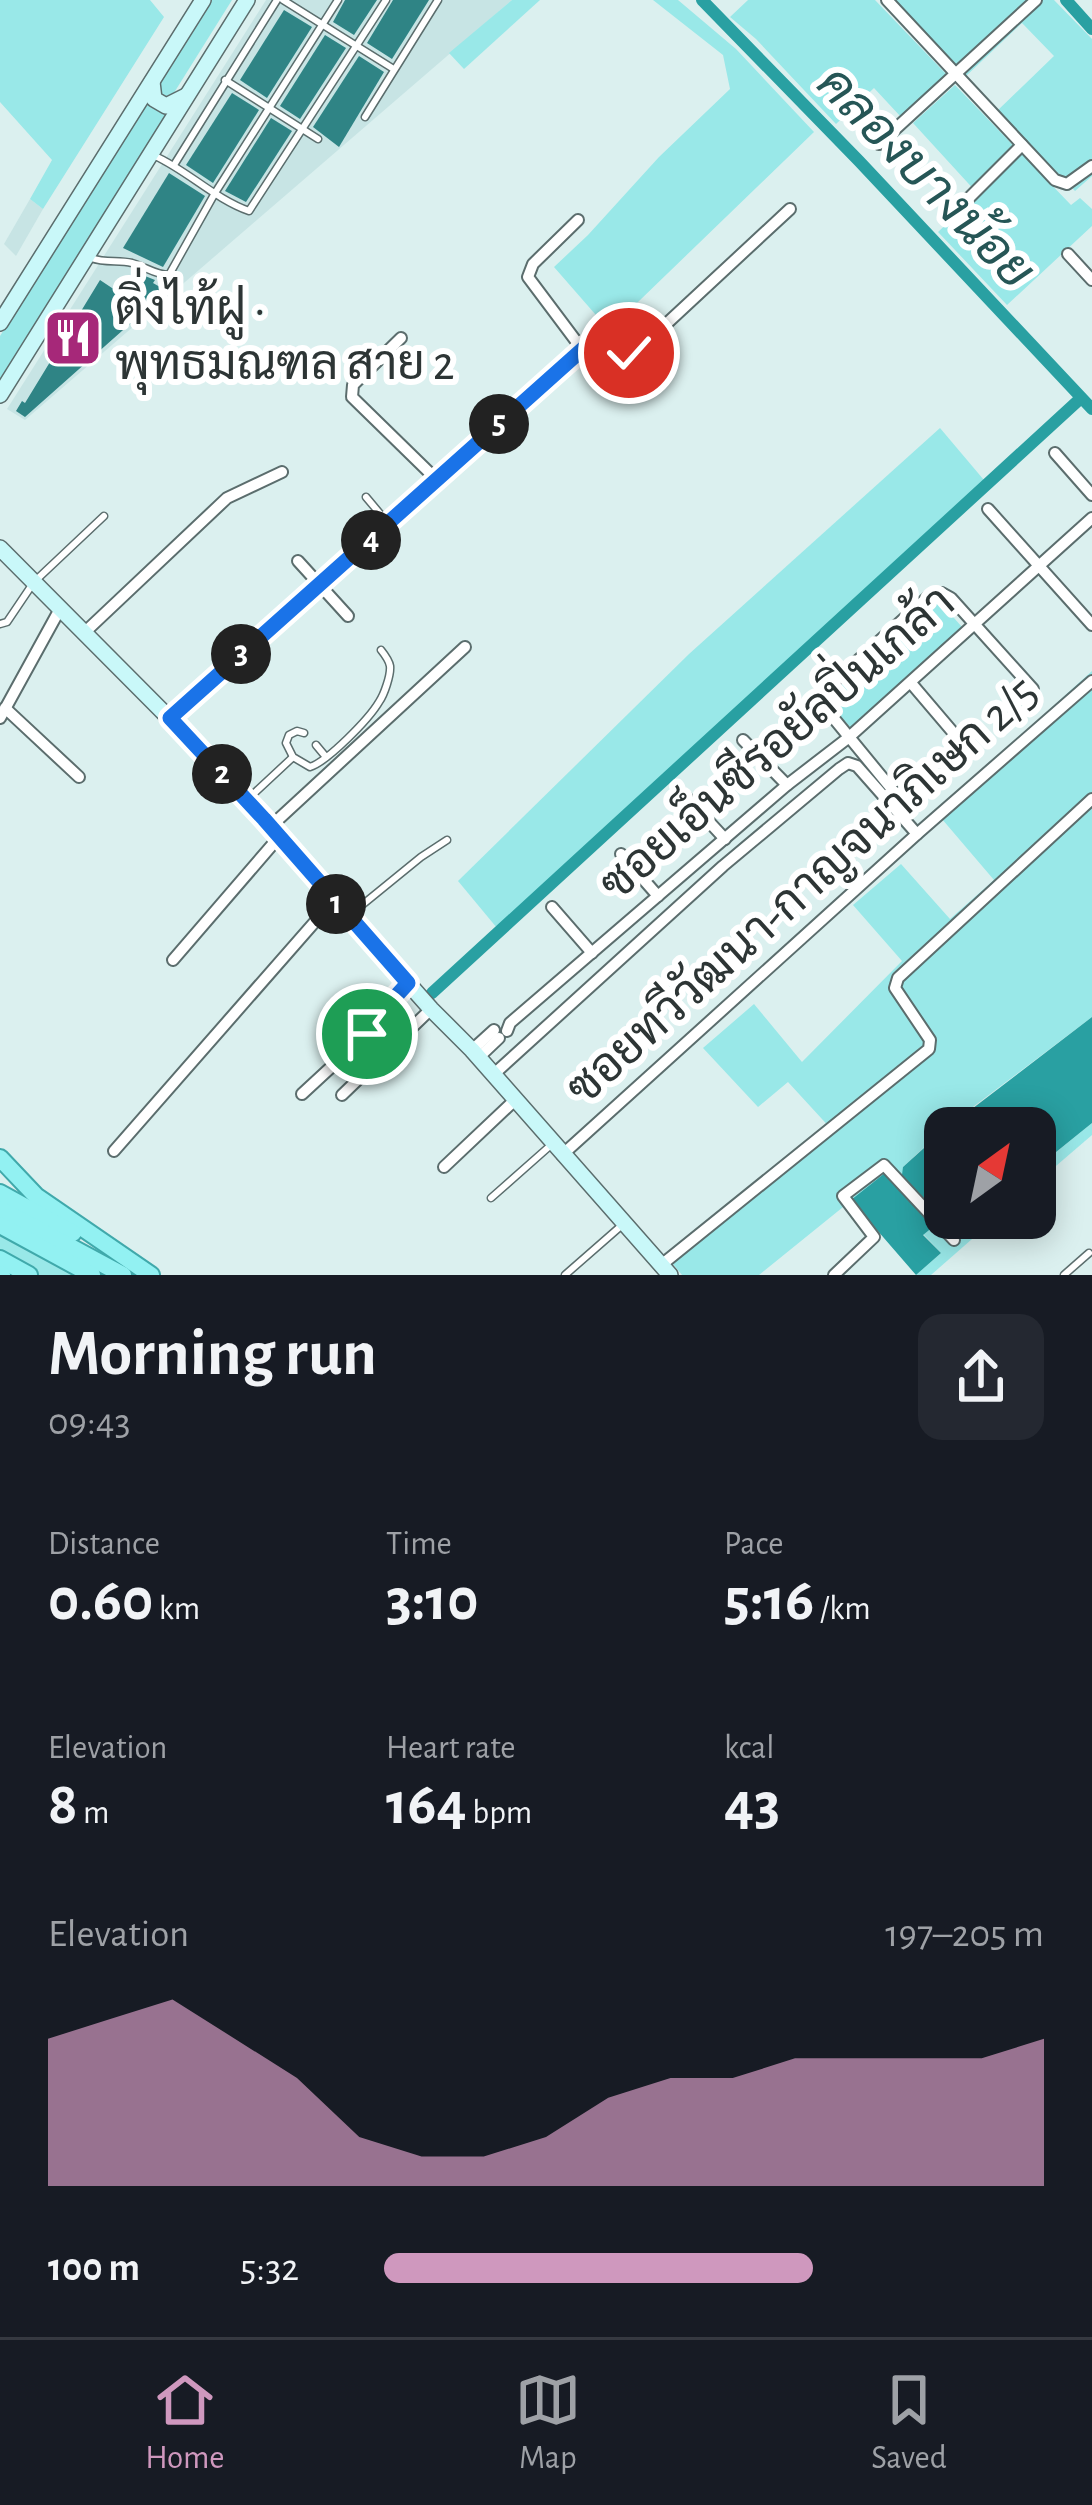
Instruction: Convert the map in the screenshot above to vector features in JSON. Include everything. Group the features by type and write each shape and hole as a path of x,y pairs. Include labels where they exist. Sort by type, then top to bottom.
{"main road":[{"path":"0,1158 36,1196 150,1275"},
{"path":"0,1178 50,1228"},
{"path":"0,1193 124,1275"},
{"path":"0,1209 150,1275"},
{"path":"0,1225 92,1275"},
{"path":"0,1259 29,1275"}],"street":[{"path":"0,323 203,0"},
{"path":"0,395 248,0"},
{"path":"887,0 1055,180 1067,184 1092,166"},
{"path":"879,144 1036,0"},
{"path":"152,80 159,104 166,106 188,95"},
{"path":"958,209 1022,146"},
{"path":"170,718 594,339 605,337 629,353 636,352 790,209"},
{"path":"578,220 533,264 528,277 582,349"},
{"path":"1068,254 1092,280"},
{"path":"401,338 357,380 352,397 437,480"},
{"path":"1054,452 1092,495"},
{"path":"84,633 226,498 282,472"},
{"path":"988,509 1092,625"},
{"name":"ซอยเอ็นซีรอยัลปิ่นเกล้า","path":"476,1054 787,785 848,738 1092,518"},
{"path":"0,548 246,800 665,1270 929,1049 930,1040 895,988 898,978 1092,799"},
{"path":"298,561 347,616"},
{"path":"909,810 822,704 824,691 933,594 942,593 1033,689"},
{"path":"60,609 3,713 79,777"},
{"path":"173,959 275,832 465,647"},
{"name":"ซอยทวีวัฒนา-กาญจนาภิเษก 2/5","path":"558,1149 1092,681"},
{"path":"910,683 968,750"},
{"path":"743,740 787,785"},
{"path":"494,1074 706,880 839,769 857,766 917,834"},
{"path":"686,797 725,839"},
{"path":"621,854 658,896"},
{"path":"114,1151 334,900"},
{"path":"552,907 592,953"},
{"path":"302,1094 367,1034 408,983"},
{"path":"343,1095 431,1010"},
{"path":"444,1167 514,1100"},
{"path":"834,1275 874,1236 843,1196 884,1166 954,1240"}],"lane":[{"path":"174,165 280,0 394,69"},
{"path":"88,256 129,262 166,277 338,0"},
{"path":"152,154 249,211 386,0"},
{"path":"364,117 438,0"},
{"path":"225,80 318,140"},
{"path":"366,497 389,524"},
{"path":"0,623 7,622 34,582 104,516"},
{"path":"304,733 289,735 286,743 293,757 310,767 320,764 381,700 390,663 381,650"},
{"path":"316,745 326,758"},
{"path":"246,800 293,757"},
{"path":"348,917 447,840"},
{"path":"491,1198 558,1149"},
{"path":"565,1275 624,1223"},
{"path":"1064,1275 1091,1254 1078,1243"}],"shaded area":[{"path":"0,0 150,0 164,17 43,209 30,199 52,160 0,102"},
{"path":"212,0 232,0 166,100 158,87"},
{"path":"266,0 512,0 25,420 7,409"},
{"path":"512,0 540,0 464,69 449,53"},
{"path":"653,0 678,0 736,49 814,132 609,330 554,267 730,89 723,55"},
{"path":"748,0 875,0 947,75 901,117 874,88 836,124 730,17"},
{"path":"895,0 1054,0 1092,39 1092,176 1075,191 997,111 1054,56 1022,23 966,76"},
{"path":"955,85 1071,205 1080,198 1092,209 1092,226 1007,305 938,232 978,194 913,123"},
{"path":"148,101 167,113 0,379 0,336"},
{"path":"30,199 43,209 16,256 4,244"},
{"path":"940,428 989,486 502,934 458,881 689,654"},
{"path":"937,599 962,627 851,728 825,699"},
{"path":"1092,671 1092,1017 973,1107 924,1107 924,1148 903,1167 924,1193 924,1235 874,1182 759,1275 682,1275 673,1264 833,1131 788,1082 758,1107 703,1048 754,1004 802,1062 902,961 853,905 901,864 950,919 994,880 936,812"},
{"path":"1092,1017 1092,1123 1056,1152 1056,1107 974,1107"},
{"path":"1092,1123 1092,1135 1056,1166 1056,1152"},
{"path":"924,1148 924,1198 902,1175 903,1167"},
{"path":"885,1173 924,1215 924,1239 941,1253 916,1275 851,1200"},
{"path":"0,1212 115,1275 12,1275 0,1269"},
{"path":"928,1239 972,1239 931,1275 916,1275 941,1253"}],"building":[{"path":"345,0 377,0 354,35 333,22"},
{"path":"393,0 429,0 392,59 367,43"},
{"path":"284,10 312,27 267,98 240,80"},
{"path":"325,35 346,48 300,119 280,106"},
{"path":"359,56 384,72 339,147 313,127"},
{"path":"232,93 259,110 213,183 186,165"},
{"path":"271,118 292,131 246,202 225,191"},
{"path":"169,173 205,196 163,267 123,248"},
{"path":"135,272 167,291 25,417 16,411 100,280 121,294"}],"waterway":[{"name":"คลองบางน้อย","path":"702,0 1092,409"},
{"path":"1066,0 1092,29"},
{"path":"432,993 1081,398"}],"place":[{"name":"ติ่งไท้ฝู • พุทธมณฑล สาย 2","path":"73,338"}],"route":[{"path":"367,1034 408,983 170,718 594,339 611,339 629,353"}]}
